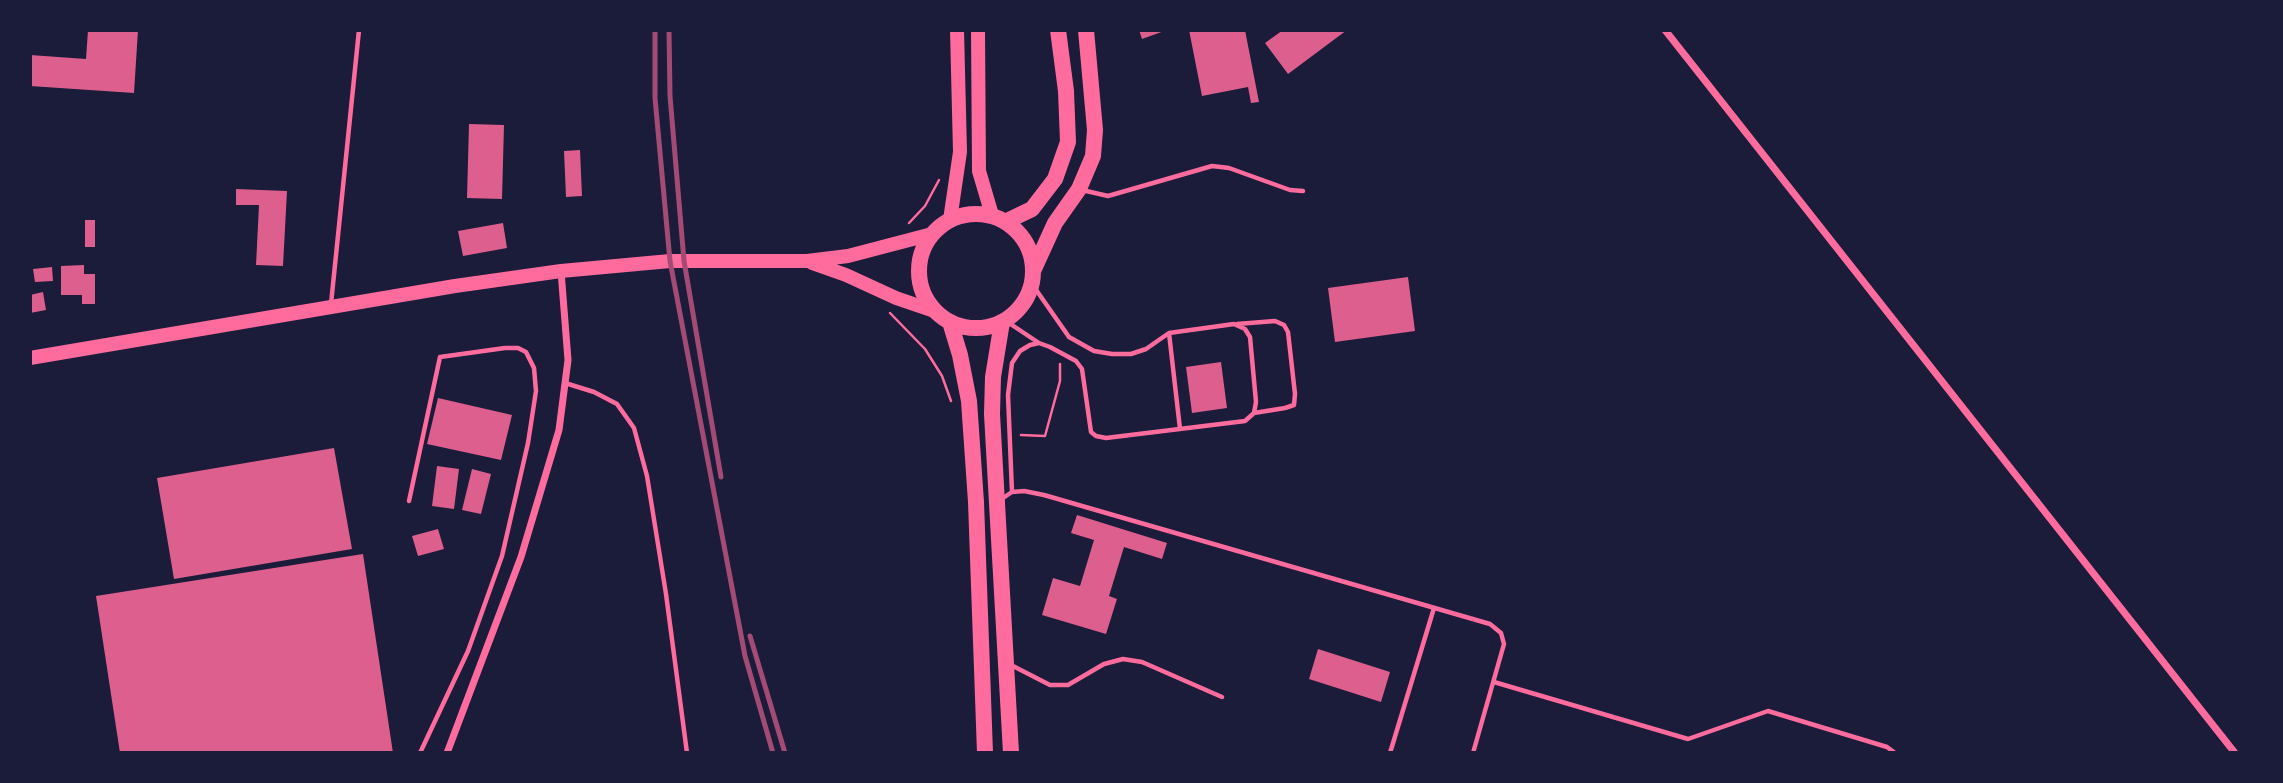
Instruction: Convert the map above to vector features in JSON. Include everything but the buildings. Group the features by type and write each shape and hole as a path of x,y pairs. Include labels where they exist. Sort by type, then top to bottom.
{"highway":[{"path":"998,219 1032,209 1055,179 1069,142 1058,30"},
{"path":"1033,277 1031,254 1016,229 998,219 970,214 950,220 932,233 921,256 919,281 934,311 950,322 967,328 985,328 1004,321 1026,300 1055,223 1079,189 1093,156 1095,130 1086,30"},
{"path":"1004,321 992,396 1005,497 1011,753"},
{"path":"950,322 966,378 970,412 985,753"}],"main road":[{"path":"950,220 960,152 957,30"},
{"path":"978,30 979,171 998,219"},
{"path":"30,358 455,286 561,271 670,261 807,261 848,256 932,233"},
{"path":"807,261 934,311"}],"street":[{"path":"1665,30 2235,753"},
{"path":"447,753 521,556 559,429 567,339 561,271"}],"lane":[{"path":"331,309 359,30"},
{"path":"1079,189 1108,196 1212,166 1229,168 1290,190 1303,191"},
{"path":"1004,321 1039,343 1076,360 1082,369 1091,432 1096,436 1106,438 1245,421 1254,413 1294,405 1288,331 1284,325 1275,321 1169,333 1146,349 1131,354 1094,351 1069,337 1033,277"},
{"path":"1234,324 1245,329 1250,337 1256,402 1254,413"},
{"path":"1169,333 1180,429"},
{"path":"1039,343 1020,351 1012,363 1008,395 1009,446 1005,497 1024,491 1490,624 1501,633 1504,644 1473,753"},
{"path":"409,501 439,357 505,348 518,348 526,352 534,368 536,391 528,443 502,556 468,651 420,753"},
{"path":"565,383 594,392 617,404 634,428 647,477 687,753"},
{"path":"1391,753 1434,608"},
{"path":"1007,662 1034,679 1050,685 1068,685 1104,664 1123,659 1142,662 1222,697"},
{"path":"1494,682 1688,739 1768,712 1887,747 1895,753"}],"path":[{"path":"888,311 925,349 942,376 952,404"},
{"path":"1009,446 1017,446 1017,435 1045,436 1060,381 1059,370 1063,353"}],"railway":[{"path":"655,30 655,98 670,261 745,656 773,753"},
{"path":"669,30 670,96 684,261 721,477"},
{"path":"750,636 785,753"}]}
